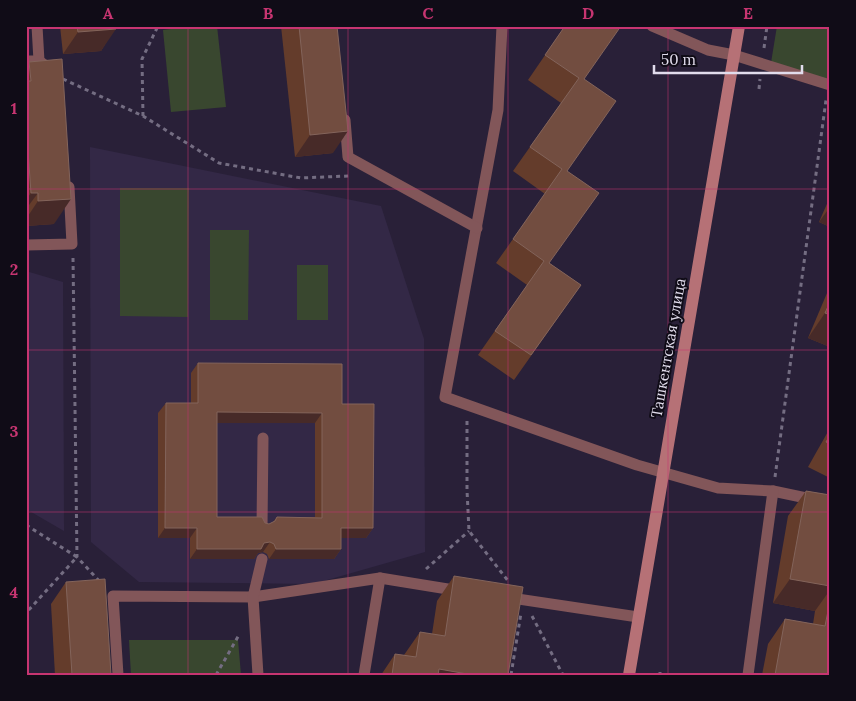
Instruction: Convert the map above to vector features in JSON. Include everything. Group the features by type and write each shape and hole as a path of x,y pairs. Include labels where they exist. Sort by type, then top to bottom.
{"main road":[{"name":"Ташкентская улица","path":"629,675 739,26"}],"lane":[{"path":"37,26 40,61"},
{"path":"502,26 498,110 445,397 637,465 718,488 773,491 830,503"},
{"path":"652,26 708,50 734,55 829,84"},
{"path":"26,43 38,42"},
{"path":"26,61 40,61 63,78"},
{"path":"344,110 348,157 477,228"},
{"path":"26,245 72,244 69,176"},
{"path":"262,527 263,438"},
{"path":"748,675 773,491"},
{"path":"258,675 253,597 262,559"},
{"path":"364,675 380,578"},
{"path":"118,675 113,596 253,597 380,578 467,592"},
{"path":"495,596 638,617"}],"path":[{"path":"144,116 142,59 158,26"},
{"path":"63,78 144,116 220,163 301,178 350,176"},
{"path":"773,491 829,84"},
{"path":"26,613 77,557 72,244"},
{"path":"467,406 469,530 523,600 563,675"},
{"path":"26,525 77,557 113,596"},
{"path":"410,583 469,530"},
{"path":"511,675 523,600"},
{"path":"216,675 238,640"}],"shaded area":[{"path":"90,147 381,206 424,339 425,552 313,584 139,582 91,542"},
{"path":"26,271 63,282 64,531 26,509"}],"green space":[{"path":"195,26 217,26 226,107 171,112 163,30"},
{"path":"777,26 830,26 830,88 770,69"},
{"path":"120,188 189,188 188,317 120,316"},
{"path":"210,230 249,230 248,320 210,320"},
{"path":"297,265 328,265 328,320 297,320"},
{"path":"129,640 238,640 241,675 131,675"}],"building":[{"path":"77,26 116,26 116,29 78,32"},
{"path":"299,26 337,26 348,131 310,135"},
{"path":"565,26 621,26 584,79 616,101 567,171 599,193 549,263 581,285 531,355 495,331 544,261 513,239 562,169 530,147 579,78 545,55"},
{"path":"62,59 71,199 38,201 38,193 31,193 26,122 26,81 31,81 29,62"},
{"path":"830,302 830,315 825,313"},
{"path":"198,363 342,364 342,404 374,404 373,528 341,528 341,549 276,549 274,544 270,542 264,543 261,549 197,549 197,528 165,528 166,403 198,403","holes":["217,412 322,413 322,518 277,517 275,521 269,524 265,523 262,517 217,517"]},
{"path":"830,435 830,444 826,442"},
{"path":"806,491 830,495 830,586 790,579"},
{"path":"454,576 523,587 508,675 473,675 439,669 438,675 392,675 395,654 416,657 420,632 445,636"},
{"path":"105,579 111,675 72,675 66,582"},
{"path":"830,601 830,675 775,675 785,619 825,626"}]}
